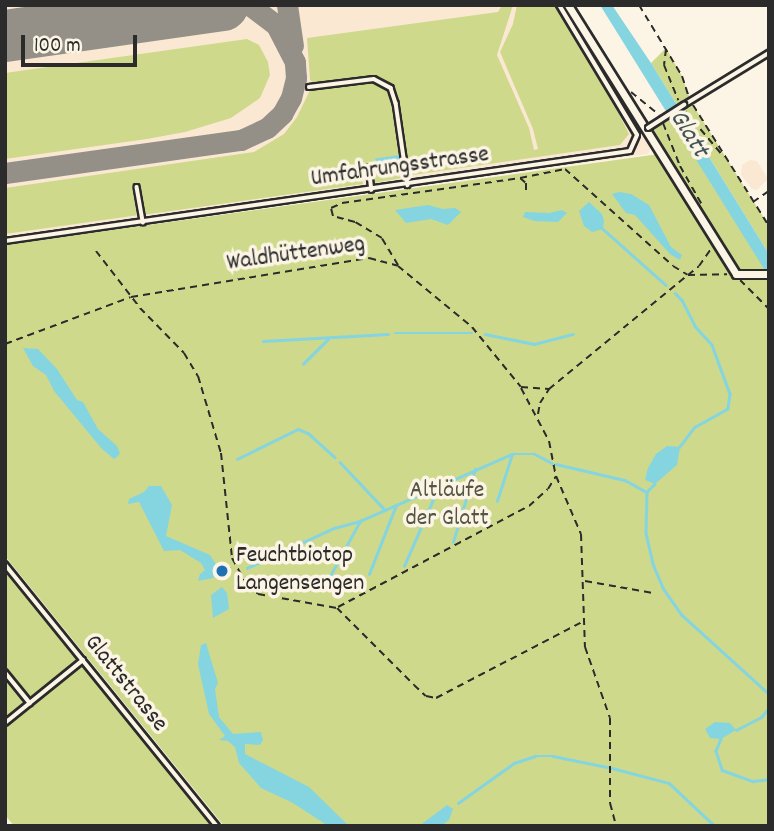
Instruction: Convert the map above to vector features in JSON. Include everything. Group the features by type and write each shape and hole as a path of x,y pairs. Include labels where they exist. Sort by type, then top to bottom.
{"street":[{"path":"568,5 736,274 769,274"}],"lane":[{"path":"559,5 637,135 769,53"},
{"path":"309,87 366,79 383,82 391,88 396,103 408,185"},
{"name":"Umfahrungsstrasse","path":"5,241 626,153 634,148 637,135"},
{"path":"369,167 372,190"},
{"path":"137,187 143,222"},
{"name":"Glattstrasse","path":"5,564 217,826"},
{"path":"5,723 83,660"},
{"path":"5,672 30,703"}],"path":[{"path":"639,5 682,76 691,102 769,226"},
{"path":"614,78 659,115 705,212"},
{"path":"398,266 382,238 355,222 334,216 331,208 342,203 532,177 565,169 673,266 688,275 736,274 752,295 769,309"},
{"path":"526,190 526,183 532,177"},
{"path":"520,178 526,183"},
{"path":"753,201 769,191"},
{"path":"538,415 540,403 549,389 688,275 708,255 711,236"},
{"path":"96,251 131,297 184,353 198,376 221,453 234,565 258,594 338,608 414,685 426,696 436,698 584,621"},
{"name":"Waldhüttenweg","path":"5,344 131,297 355,259 379,260 398,266 472,327 521,387 549,440 556,476 581,534 588,662 610,718 610,803 617,826"},
{"path":"521,387 549,389"},
{"path":"338,608 529,506 548,489 556,476"},
{"path":"223,570 234,565"},
{"path":"584,580 653,593"}],"shaded area":[{"path":"5,5 563,5 651,147 648,154 5,244"},
{"path":"750,160 757,161 768,179 757,190 752,189 741,175 742,165"}],"green space":[{"path":"502,5 513,5 497,55 529,128 534,150 538,149 533,129 500,52 513,24 517,5 556,5 603,82 629,134 620,145 413,175 408,172 398,101 387,83 368,77 316,84 310,80 307,38 498,12"},
{"path":"247,39 259,45 268,62 270,75 260,98 231,118 185,132 147,139 5,159 5,73"},
{"path":"666,48 682,76 691,102 769,226 769,254 651,63"},
{"path":"372,81 386,87 394,97 402,178 373,183 370,165 361,167 363,184 143,215 138,185 135,185 139,215 5,234 5,188 254,152 284,134 297,117 311,88"},
{"name":"Altläufe der Glatt","path":"669,119 681,138 689,136 769,263 769,826 224,826 5,556 5,245 659,154 648,131"},
{"path":"5,571 76,659 71,667 32,698 27,696 5,669"},
{"path":"82,667 211,826 14,826 5,815 5,725 74,669"},
{"path":"5,674 23,697 25,705 5,721"}],"water":[{"name":"Glatt","path":"600,5 612,5 651,63 769,254 769,277"},
{"path":"400,155 402,170 377,173 375,158"},
{"path":"612,194 631,194 649,205 671,247 682,255 680,260 670,254 635,215 626,213"},
{"path":"589,202 602,214 603,229 592,232 584,226 579,211"},
{"path":"428,205 443,209 455,208 461,212 448,225 431,219 406,223 395,210"},
{"path":"562,210 567,213 558,222 534,221 523,217 525,212 549,213"},
{"path":"23,348 38,349 57,369 77,400 83,402 98,429 117,446 120,453 118,456 114,459 102,449 54,391 46,375 33,366"},
{"path":"667,446 680,447 677,465 655,484 645,480 656,454"},
{"path":"149,486 161,486 172,505 166,536 210,555 219,569 213,578 198,581 205,570 201,563 180,550 164,551 139,502 128,504 129,499 144,492"},
{"path":"222,587 227,593 229,609 213,618 211,595"},
{"path":"206,643 218,683 215,689 219,717 233,734 261,732 263,740 260,745 245,744 245,754 309,787 349,826 328,826 293,803 261,788 239,763 235,747 228,741 219,740 225,736 209,714 198,664 201,645"},
{"path":"715,722 730,723 736,730 721,739 710,738 705,729"},
{"path":"447,805 453,809 449,820 441,826 419,826"}],"waterway":[{"path":"603,229 666,285"},
{"path":"675,293 682,300 695,326 712,345 730,394 728,409 695,427 680,447"},
{"path":"395,333 472,333"},
{"path":"263,341 388,334"},
{"path":"485,334 534,344 573,334"},
{"path":"303,364 328,339"},
{"path":"237,459 298,429 308,433 335,457"},
{"path":"497,501 512,454"},
{"path":"247,568 334,528 360,521 512,454 535,454 552,463"},
{"path":"340,462 385,510"},
{"path":"556,464 625,480 647,492"},
{"path":"453,542 475,469"},
{"path":"655,484 647,492 646,533 653,564 663,588 682,615 769,694"},
{"path":"404,566 439,486"},
{"path":"369,574 396,505"},
{"path":"325,585 360,521"},
{"path":"736,730 761,717 769,708"},
{"path":"721,739 716,751 722,770 753,781 769,779"},
{"path":"458,803 514,763 535,756 553,756 607,767"},
{"path":"612,768 669,783 715,826"}],"taxiway":[{"path":"175,12 209,5"},
{"path":"5,173 241,140 267,128 282,114 291,98 296,78 295,62 276,25 249,5"},
{"path":"287,5 293,46"}],"runway":[{"path":"5,36 223,5"}],"place":[{"name":"Feuchtbiotop Langensengen","path":"222,571"}]}
